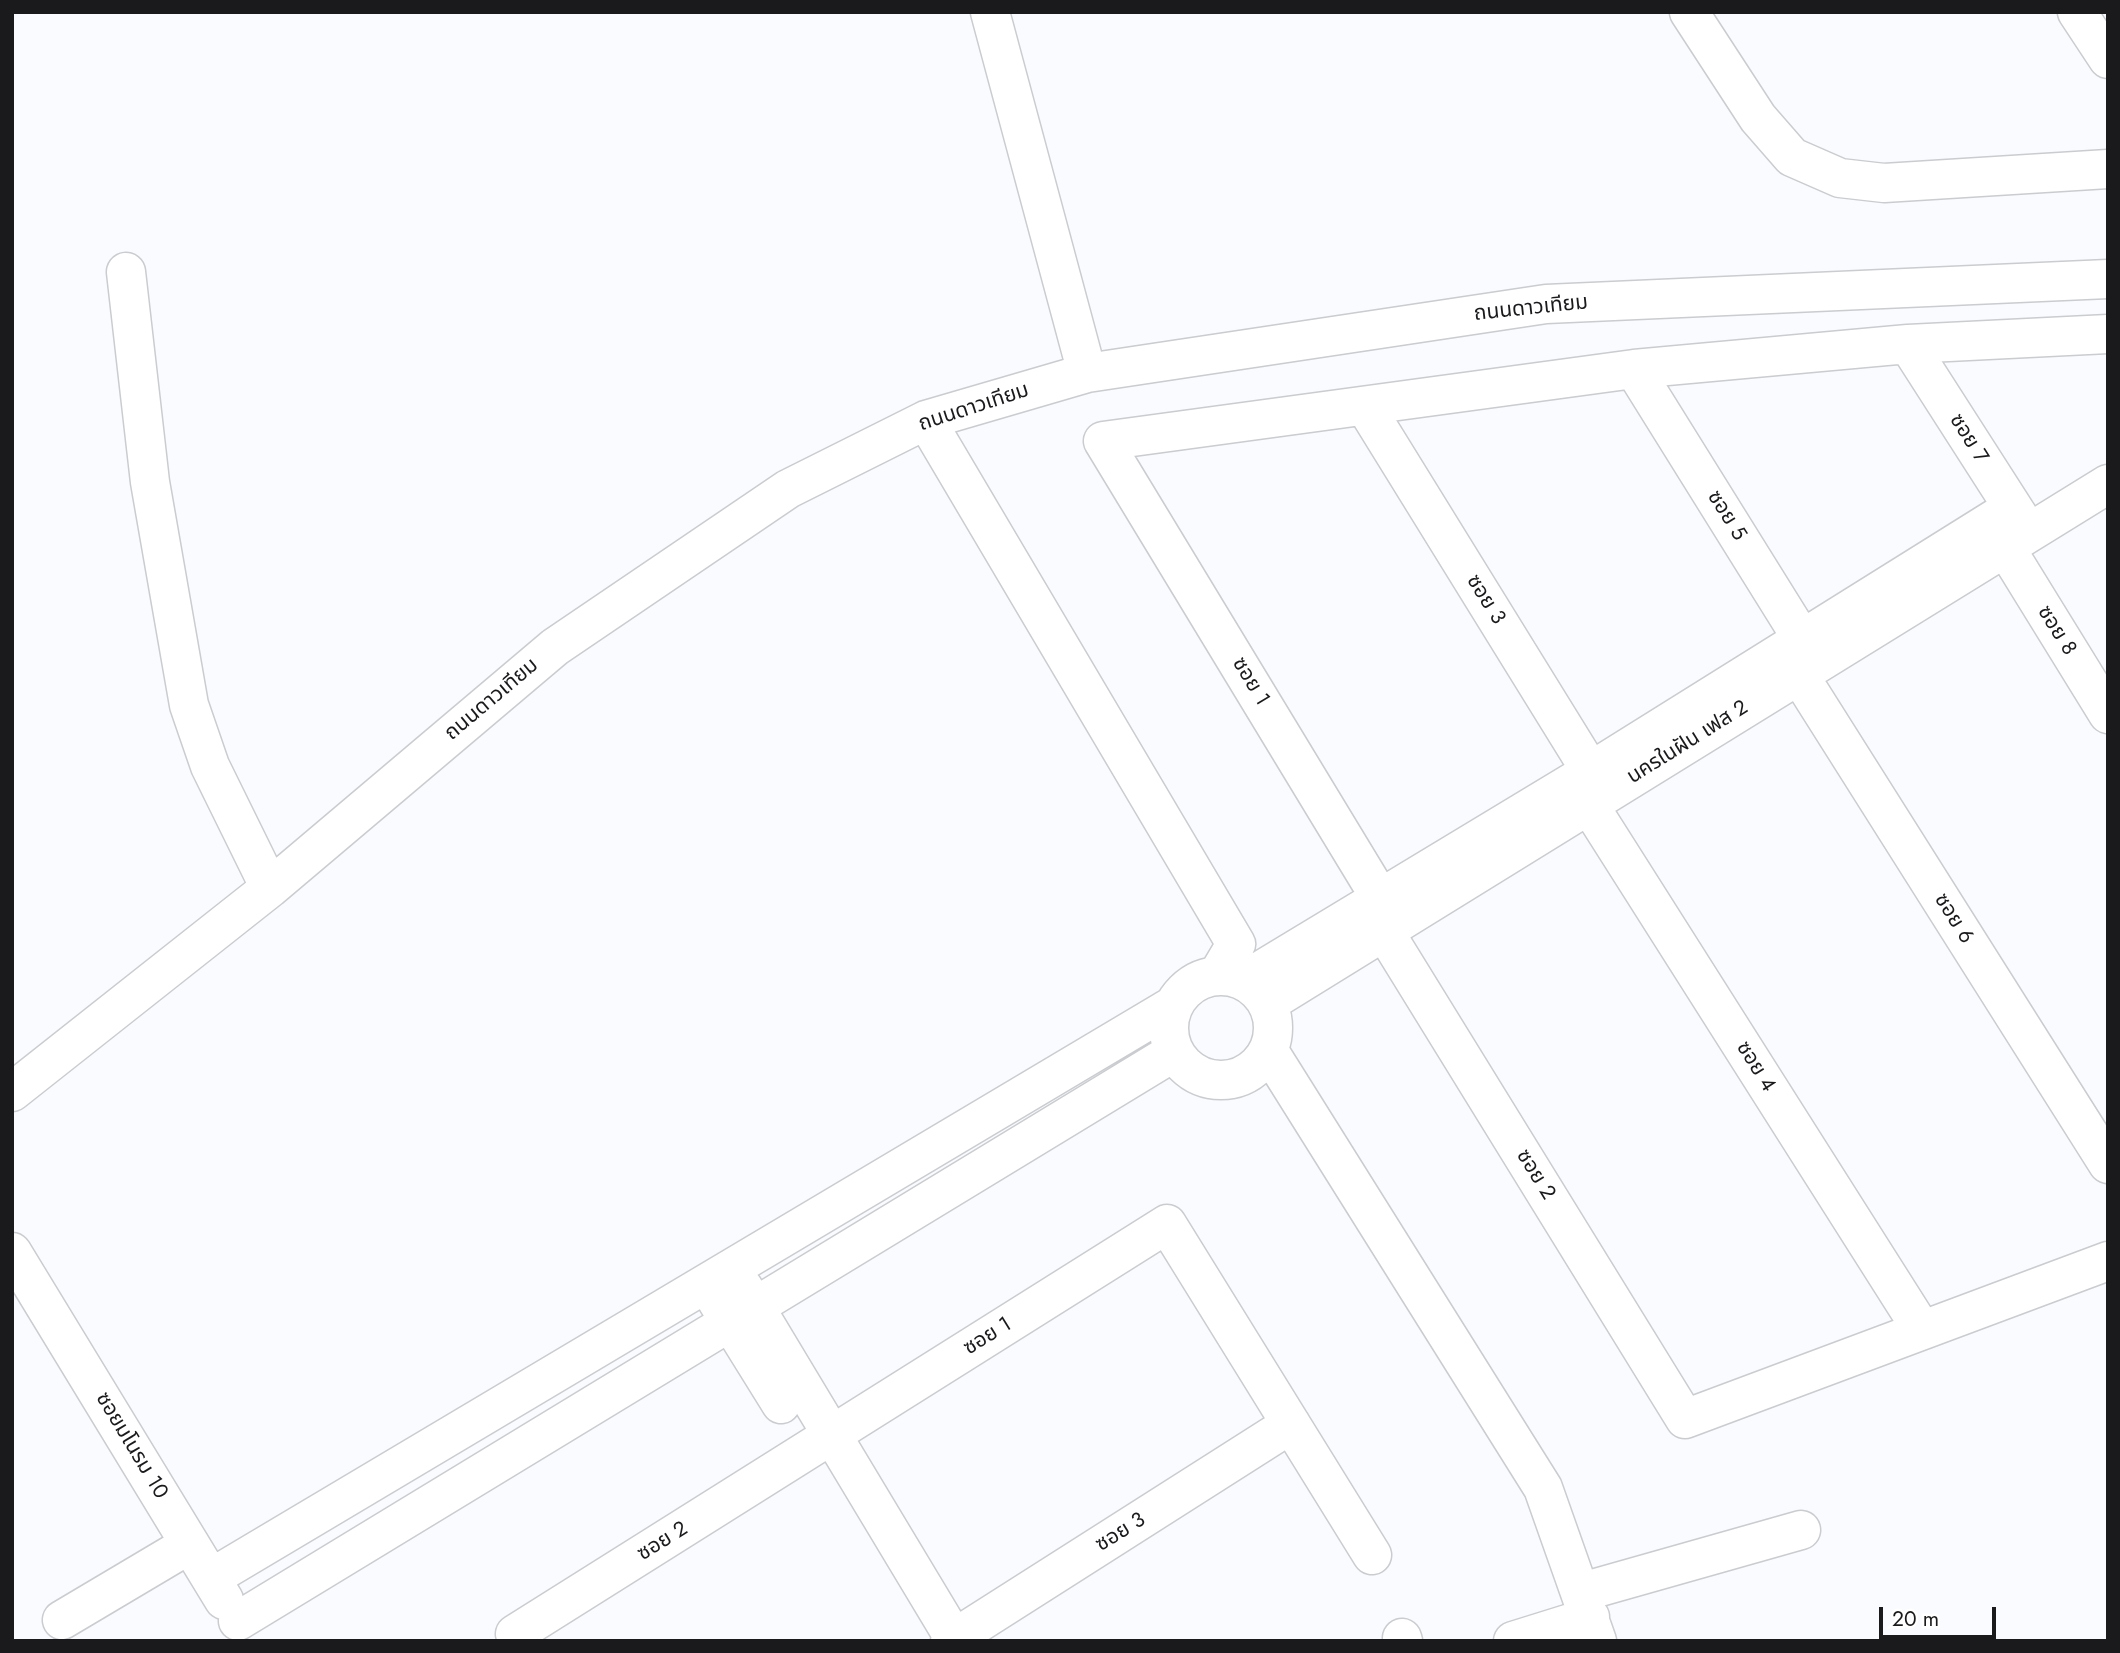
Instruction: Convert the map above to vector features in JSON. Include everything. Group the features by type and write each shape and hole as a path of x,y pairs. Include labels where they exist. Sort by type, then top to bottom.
{"street":[{"path":"990,12 1087,373"},
{"path":"1689,12 1758,118 1792,157 1840,178 1884,183 2108,169"},
{"path":"2077,12 2108,59"},
{"path":"126,272 150,482 189,705 210,766 270,888"},
{"name":"ถนนดาวเทียม","path":"12,1092 270,888 555,647 788,489 926,420 1087,373 1546,304 2108,279"},
{"path":"1365,406 1634,369 1908,344 2108,334"},
{"name":"ซอย 7","path":"1908,344 2015,529"},
{"name":"ซอย 5","path":"1634,369 1806,659"},
{"name":"ซอย 1","path":"1365,406 1103,441 1387,918"},
{"name":"ซอย 3","path":"1365,406 1595,790"},
{"path":"926,420 1236,944 1243,986 1273,1018 1274,1035 1269,1051 1246,1074 1230,1079 1198,1075 1184,1066 1174,1052 1169,1028 1174,1004"},
{"name":"นครในฝัน เฟส 2","path":"1243,986 1387,918 2015,529 2108,484"},
{"name":"ซอย 8","path":"2015,529 2108,715"},
{"name":"ซอย 6","path":"1806,659 2108,1164"},
{"name":"ซอย 4","path":"1595,790 1922,1330"},
{"name":"ซอย 2","path":"1387,918 1685,1419 1922,1330"},
{"path":"211,1578 1174,1004 1196,981 1243,986"},
{"path":"1269,1051 1544,1488 1590,1617"},
{"path":"243,1631 743,1315 1174,1052"},
{"name":"ซอย 1","path":"820,1443 1167,1224 1292,1424"},
{"name":"ซอยมโนรม 10","path":"12,1252 243,1631"},
{"path":"1922,1330 2108,1261"},
{"path":"719,1275 820,1443 944,1640"},
{"path":"1292,1424 1372,1555"},
{"name":"ซอย 3","path":"944,1640 1292,1424"},
{"name":"ซอย 2","path":"517,1637 820,1443"},
{"path":"1513,1641 1590,1617 1801,1530"},
{"path":"61,1620 190,1544"}]}
